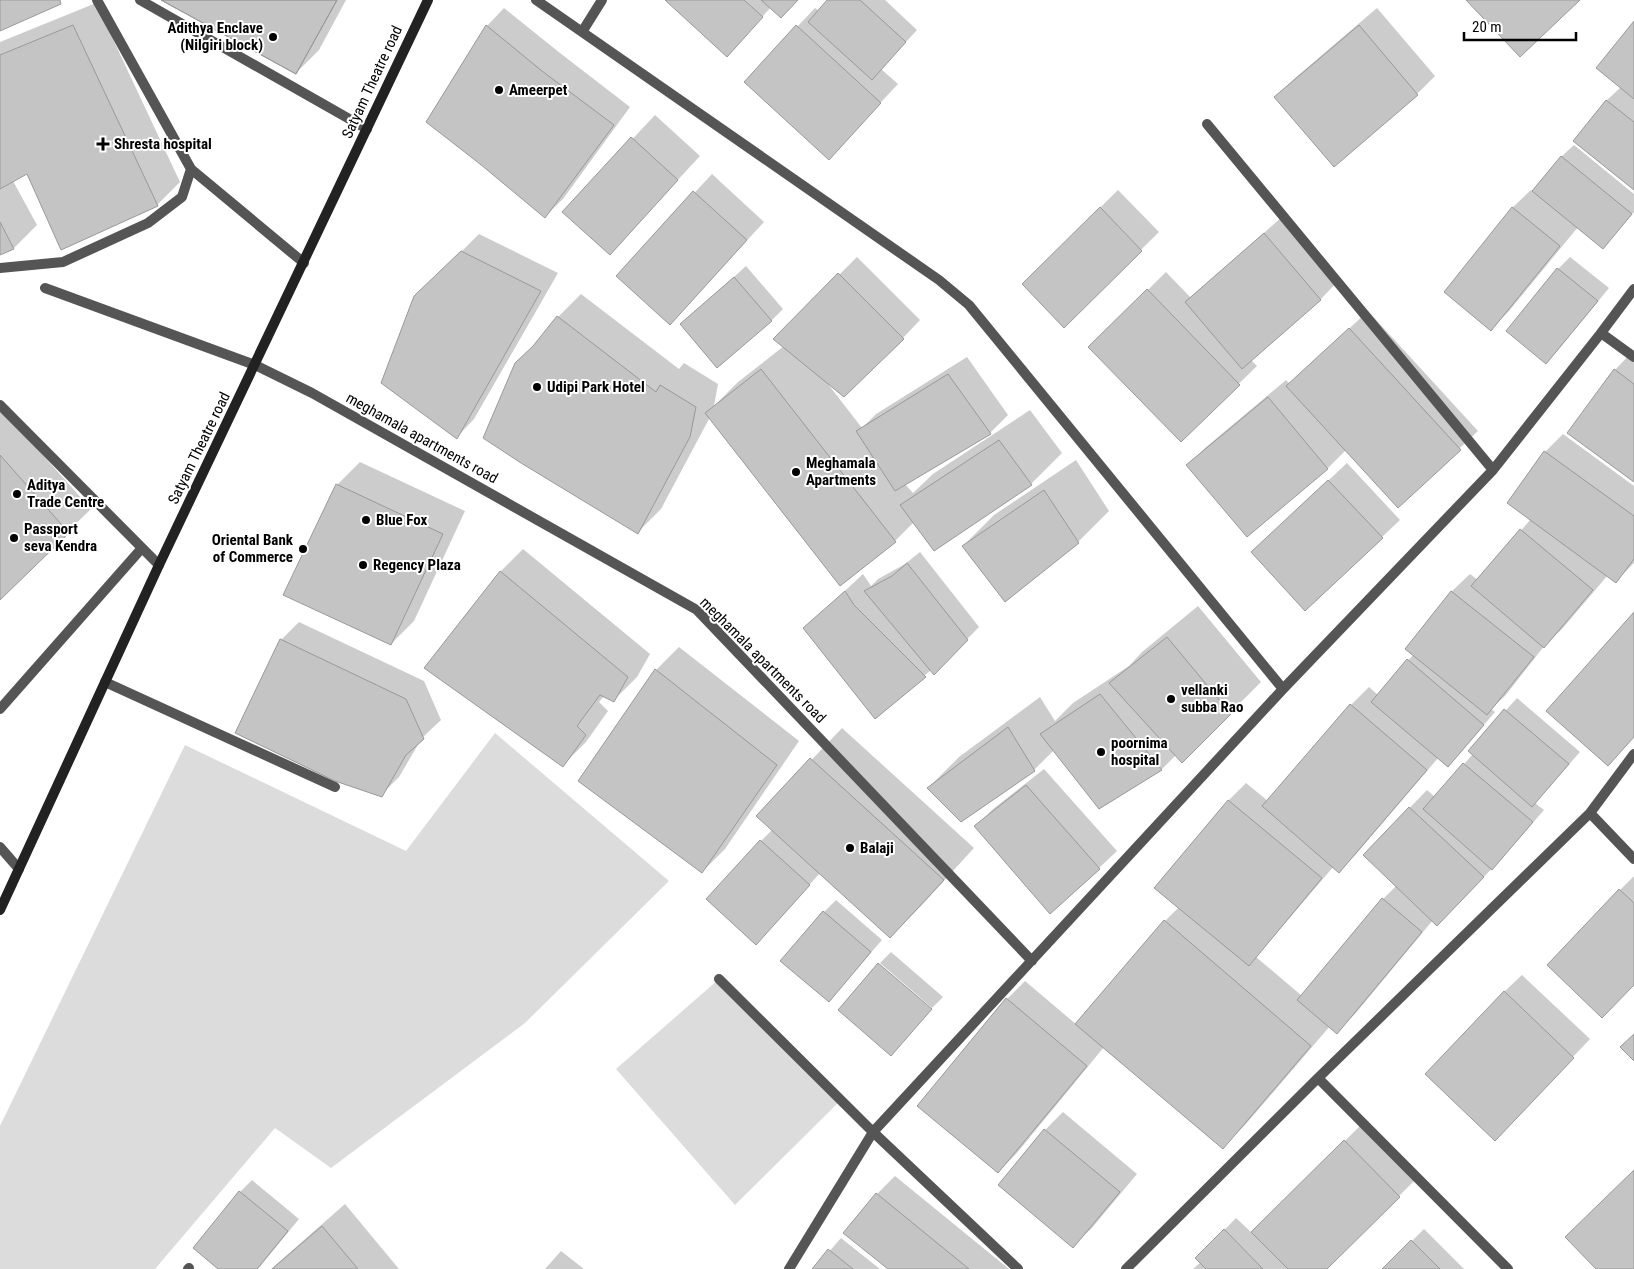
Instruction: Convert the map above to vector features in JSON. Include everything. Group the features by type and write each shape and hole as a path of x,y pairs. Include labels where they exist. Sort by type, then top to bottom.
{"main road":[{"name":"Satyam Theatre road","path":"0,910 159,565 428,0"}],"street":[{"path":"97,0 190,169 304,263"},
{"path":"140,0 367,129"},
{"path":"536,0 939,280 969,305 1283,689"},
{"path":"582,32 602,0"},
{"path":"1207,124 1493,470"},
{"path":"0,268 63,262 148,223 182,197 190,169"},
{"name":"meghamala apartments road","path":"45,288 255,365 312,393 697,610 1032,961"},
{"path":"789,1269 873,1132 1283,689 1493,470 1634,289"},
{"path":"1601,333 1634,357"},
{"path":"0,405 159,565"},
{"path":"0,709 142,548"},
{"path":"105,682 335,787"},
{"path":"1126,1269 1318,1078 1590,813 1634,754"},
{"path":"1590,813 1634,859"},
{"path":"0,847 19,869"},
{"path":"719,978 873,1132 1018,1269"},
{"path":"1318,1078 1508,1269"}],"shaded area":[{"path":"495,733 669,881 525,1023 331,1168 275,1128 155,1269 0,1269 0,1126 185,745 406,851"},
{"path":"719,979 840,1101 735,1205 616,1069"}],"building":[{"path":"0,0 60,0 61,4 0,31"},
{"name":"Adithya Enclave (Nilgiri block)","path":"161,0 337,0 296,74"},
{"name":"Adithya Enclave (Nilgiri block)","path":"161,0 337,0 296,74"},
{"path":"665,0 744,0 763,17 727,57"},
{"path":"761,0 798,0 781,18"},
{"path":"827,0 860,0 906,42 872,80 808,22"},
{"path":"1466,0 1580,0 1520,57"},
{"path":"1634,21 1634,99 1596,68"},
{"path":"73,25 158,206 61,250 27,174 0,189 0,55"},
{"path":"486,25 542,71 614,125 545,218 426,122"},
{"path":"796,25 881,103 829,160 744,82"},
{"path":"1359,25 1418,95 1334,167 1274,97"},
{"path":"1606,100 1634,122 1634,190 1573,141"},
{"path":"631,137 678,180 610,255 562,212"},
{"path":"1561,156 1632,214 1603,249 1532,191"},
{"path":"693,191 747,240 670,325 616,276"},
{"path":"1100,207 1142,251 1064,328 1022,284"},
{"path":"1512,207 1560,246 1491,331 1444,292"},
{"path":"0,222 14,249 0,255"},
{"path":"1264,233 1321,300 1242,369 1185,302"},
{"path":"461,251 541,291 457,439 381,383 414,296"},
{"path":"1557,268 1598,301 1546,364 1506,331"},
{"path":"838,273 904,339 844,397 773,339"},
{"path":"734,277 772,321 717,368 680,324"},
{"path":"1147,289 1240,385 1181,442 1088,347"},
{"path":"557,316 656,392 660,385 696,407 690,437 638,534 483,438 515,363 533,346"},
{"path":"1349,328 1461,450 1398,508 1286,386"},
{"name":"Meghamala Apartments","path":"761,369 896,542 840,586 705,413"},
{"path":"1614,369 1634,384 1634,482 1567,433"},
{"path":"948,374 991,434 895,491 856,431"},
{"path":"1268,397 1328,469 1247,537 1186,465"},
{"path":"999,440 1032,485 934,551 900,505"},
{"path":"1544,451 1634,516 1634,559 1616,583 1507,503"},
{"name":"Aditya Trade Centre","path":"0,455 69,533 0,600"},
{"path":"1328,480 1383,538 1305,611 1251,552"},
{"name":"Regency Plaza","path":"336,484 443,534 391,645 283,595"},
{"path":"1044,490 1079,543 1005,602 962,546"},
{"path":"1520,529 1593,590 1544,648 1471,586"},
{"path":"907,563 968,640 934,675 864,591 892,576"},
{"path":"500,571 628,677 614,702 600,695 577,726 586,735 563,767 424,668"},
{"path":"845,591 854,605 926,677 875,719 803,628"},
{"path":"1451,591 1534,657 1487,715 1405,649"},
{"path":"1634,612 1634,737 1608,766 1546,711"},
{"name":"vellanki subba Rao","path":"1167,637 1231,714 1182,763 1109,683"},
{"path":"280,639 406,699 424,739 406,755 382,797 335,781 235,733"},
{"path":"1407,659 1484,725 1448,767 1371,702"},
{"path":"655,669 777,765 702,873 578,781"},
{"name":"poornima hospital","path":"1100,694 1162,770 1099,809 1040,734"},
{"path":"1350,704 1427,770 1339,873 1262,806"},
{"path":"1504,709 1569,764 1532,807 1468,751"},
{"path":"1008,727 1035,771 961,822 927,788"},
{"name":"Balaji","path":"810,758 944,880 890,938 756,816"},
{"path":"1463,763 1533,822 1492,870 1423,809"},
{"path":"1026,785 1100,869 1050,914 974,826"},
{"path":"1228,800 1322,878 1249,966 1154,888"},
{"path":"1409,807 1484,877 1437,926 1363,855"},
{"path":"760,840 810,885 756,945 706,899"},
{"path":"1619,889 1634,903 1634,985 1602,1018 1547,965"},
{"path":"1382,898 1422,932 1337,1034 1297,1000"},
{"path":"823,911 871,952 829,1002 780,961"},
{"path":"1164,920 1311,1046 1223,1149 1075,1024"},
{"path":"878,963 932,1009 891,1056 838,1010"},
{"path":"1504,991 1574,1058 1495,1141 1425,1074"},
{"path":"1006,998 1087,1066 998,1173 917,1106"},
{"path":"1634,1034 1634,1061 1620,1047"},
{"path":"1044,1129 1120,1192 1073,1248 998,1185"},
{"path":"1344,1140 1400,1197 1327,1269 1288,1269 1251,1232"},
{"path":"1634,1170 1634,1269 1596,1269 1565,1237"},
{"path":"239,1191 288,1231 257,1269 218,1269 193,1248"},
{"path":"876,1193 969,1269 888,1269 843,1233"},
{"path":"322,1226 358,1269 272,1269"},
{"path":"1224,1229 1263,1269 1206,1269 1195,1258"},
{"path":"1411,1240 1440,1269 1382,1269"},
{"path":"828,1249 853,1269 812,1269"}],"place":[{"name":"Adithya Enclave (Nilgiri block)","path":"273,37"},
{"name":"Ameerpet","path":"499,90"},
{"name":"Shresta hospital","path":"103,144"},
{"name":"Udipi Park Hotel","path":"537,387"},
{"name":"Meghamala Apartments","path":"796,472"},
{"name":"Aditya Trade Centre","path":"17,494"},
{"name":"Blue Fox","path":"366,520"},
{"name":"Passport seva Kendra","path":"14,538"},
{"name":"Oriental Bank of Commerce","path":"303,549"},
{"name":"Regency Plaza","path":"363,565"},
{"name":"vellanki subba Rao","path":"1171,699"},
{"name":"poornima hospital","path":"1101,752"},
{"name":"Balaji","path":"850,848"}]}
